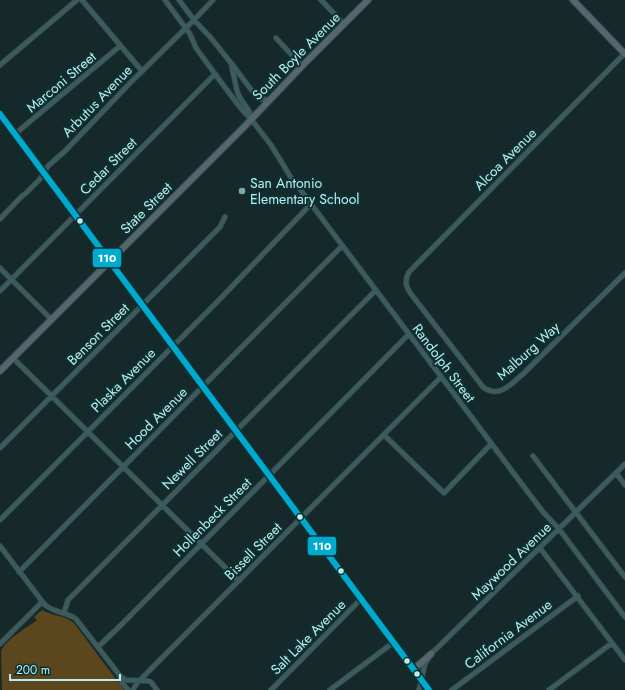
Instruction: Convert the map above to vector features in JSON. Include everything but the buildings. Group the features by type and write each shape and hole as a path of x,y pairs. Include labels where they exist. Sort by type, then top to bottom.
{"main road":[{"name":"South Boyle Avenue","path":"258,112 268,100 368,0"},
{"path":"573,0 625,53"},
{"name":"State Street","path":"0,371 258,112"},
{"path":"0,114 430,690"},
{"path":"414,669 431,654"}],"street":[{"path":"0,65 77,0"},
{"path":"82,0 142,71"},
{"name":"Randolph Street","path":"165,0 186,28 193,39 196,48 271,145 290,176 342,246 491,444 625,617"},
{"name":"Randolph Street","path":"179,0 194,20 212,38 231,63 237,91 249,111 251,118"},
{"name":"Arbutus Avenue","path":"0,219 40,179 48,166 65,151 213,0"},
{"path":"321,0 344,24"},
{"path":"276,38 302,66"},
{"name":"Marconi Street","path":"15,134 120,46"},
{"name":"Alcoa Avenue","path":"406,283 406,277 409,272 625,53"},
{"path":"231,63 255,95 261,100 268,100"},
{"name":"Cedar Street","path":"0,291 215,74"},
{"name":"Plaska Avenue","path":"0,520 219,300 311,204"},
{"name":"Benson Street","path":"0,448 220,227 225,217"},
{"name":"Hood Avenue","path":"19,572 342,246"},
{"path":"0,268 51,319"},
{"name":"Malburg Way","path":"406,283 411,294 483,388 488,391 495,392 506,389 523,374 625,273"},
{"name":"Newell Street","path":"64,613 68,600 376,290"},
{"name":"Hollenbeck Street","path":"98,647 409,334"},
{"path":"13,358 239,581"},
{"name":"Bissell Street","path":"132,690 441,377"},
{"path":"384,435 444,493 491,444"},
{"path":"533,456 625,577"},
{"name":"Maywood Avenue","path":"421,679 426,660 431,654 625,464"},
{"path":"616,473 625,485"},
{"path":"0,546 42,602 54,611 68,614 76,619 119,675 128,690"},
{"path":"540,548 578,596 625,660"},
{"name":"California Avenue","path":"452,690 578,596"},
{"name":"Salt Lake Avenue","path":"271,690 361,599"},
{"path":"0,644 42,602"},
{"path":"330,690 394,642"},
{"path":"549,690 612,643"},
{"path":"119,675 126,680 151,682 158,690"},
{"path":"419,690 421,679"}],"shaded area":[{"path":"42,610 67,618 74,623 124,690 2,690 1,651 12,638 37,620 34,617"}],"transit line":[{"name":"110","path":"0,114 429,690"}],"place":[{"name":"San Antonio Elementary School","path":"242,191"}]}
